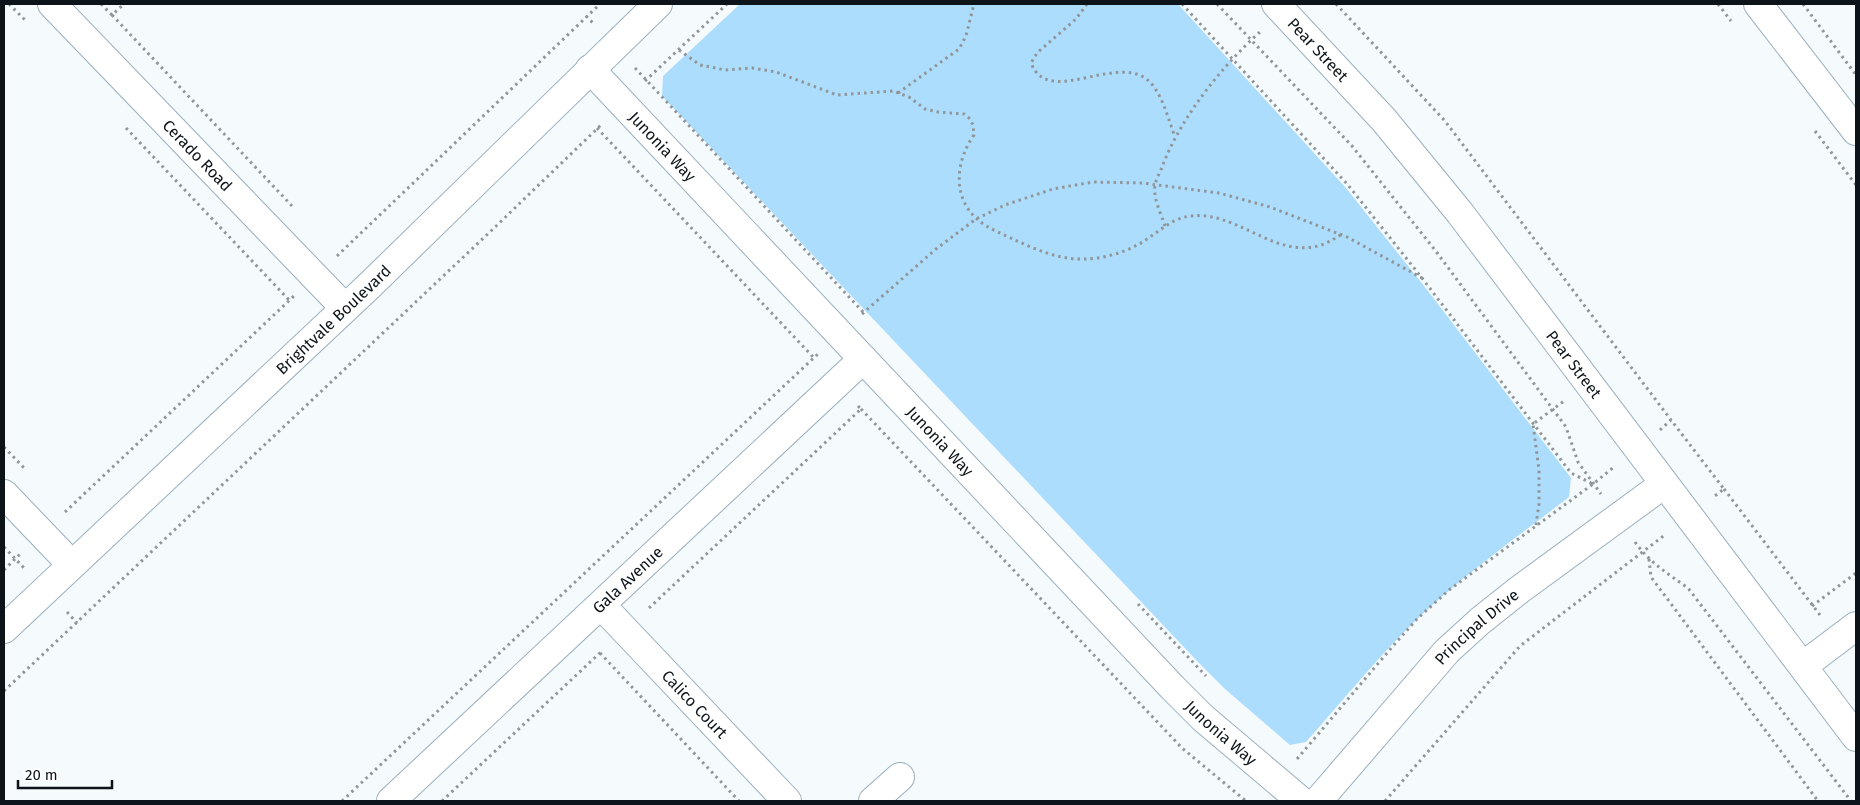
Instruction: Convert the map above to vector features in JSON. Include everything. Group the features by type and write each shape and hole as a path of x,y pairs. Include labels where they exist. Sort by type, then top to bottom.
{"street":[{"name":"Brightvale Boulevard","path":"4,629 344,307 369,286 658,4"},
{"path":"1758,4 1856,131"},
{"name":"Cerado Road","path":"65,8 344,307"},
{"name":"Pear Street","path":"1280,8 1384,120 1419,162 1856,736"},
{"name":"Junonia Way","path":"590,69 1172,687 1203,718 1301,801"},
{"name":"Gala Avenue","path":"391,801 602,606 864,359"},
{"name":"Principal Drive","path":"1328,798 1440,659 1480,621 1519,590 1664,484"},
{"path":"4,494 72,565"},
{"name":"Calico Court","path":"602,606 787,801"},
{"path":"1803,666 1847,633"},
{"path":"874,801 900,777"}],"path":[{"path":"9,4 29,26"},
{"path":"101,4 297,211"},
{"path":"112,15 124,4"},
{"path":"4,692 492,230 621,103 727,4"},
{"path":"898,93 959,49 966,36 974,4"},
{"path":"1087,4 1076,19 1037,53 1032,63 1033,68 1048,80 1060,83 1111,73 1134,73 1146,79 1154,86 1175,137"},
{"path":"1182,4 1348,185 1422,278 1571,473 1593,484 1578,462 1566,427 1435,250 1352,146 1217,4"},
{"path":"1336,4 1445,122 1671,420"},
{"path":"1803,4 1856,75"},
{"path":"1165,226 1157,202 1155,185 1175,137 1196,104 1232,60 1280,8"},
{"path":"586,16 871,320"},
{"path":"679,50 700,65 725,70 752,68 776,72 837,95 893,91 909,97 925,109 964,114 973,125 974,135 967,145 961,162 959,179 962,197 966,206 976,219 1003,234 1029,247 1060,257 1085,259 1116,254 1139,244 1173,221 1190,216 1207,216 1226,220 1272,241 1295,247 1317,246 1342,234"},
{"path":"125,127 290,301"},
{"path":"597,128 1182,748 1246,801"},
{"path":"331,248 369,286"},
{"path":"1533,424 1588,382"},
{"path":"649,608 861,409"},
{"path":"1533,424 1539,470 1539,504 1536,525"},
{"path":"1724,489 1812,606 1847,633"},
{"path":"4,570 15,559"},
{"path":"1818,801 1651,576 1649,559 1659,569 1688,588 1851,801"},
{"path":"1812,606 1856,573"},
{"path":"1138,603 1209,679"},
{"path":"442,801 625,629"},
{"path":"600,653 739,801"},
{"path":"1291,752 1298,758"}],"shaded area":[{"path":"740,4 1178,4 1346,188 1428,291 1571,478 1569,497 1479,566 1428,609 1381,657 1306,742 1290,745 1225,689 1198,662 662,96 663,76"}]}
